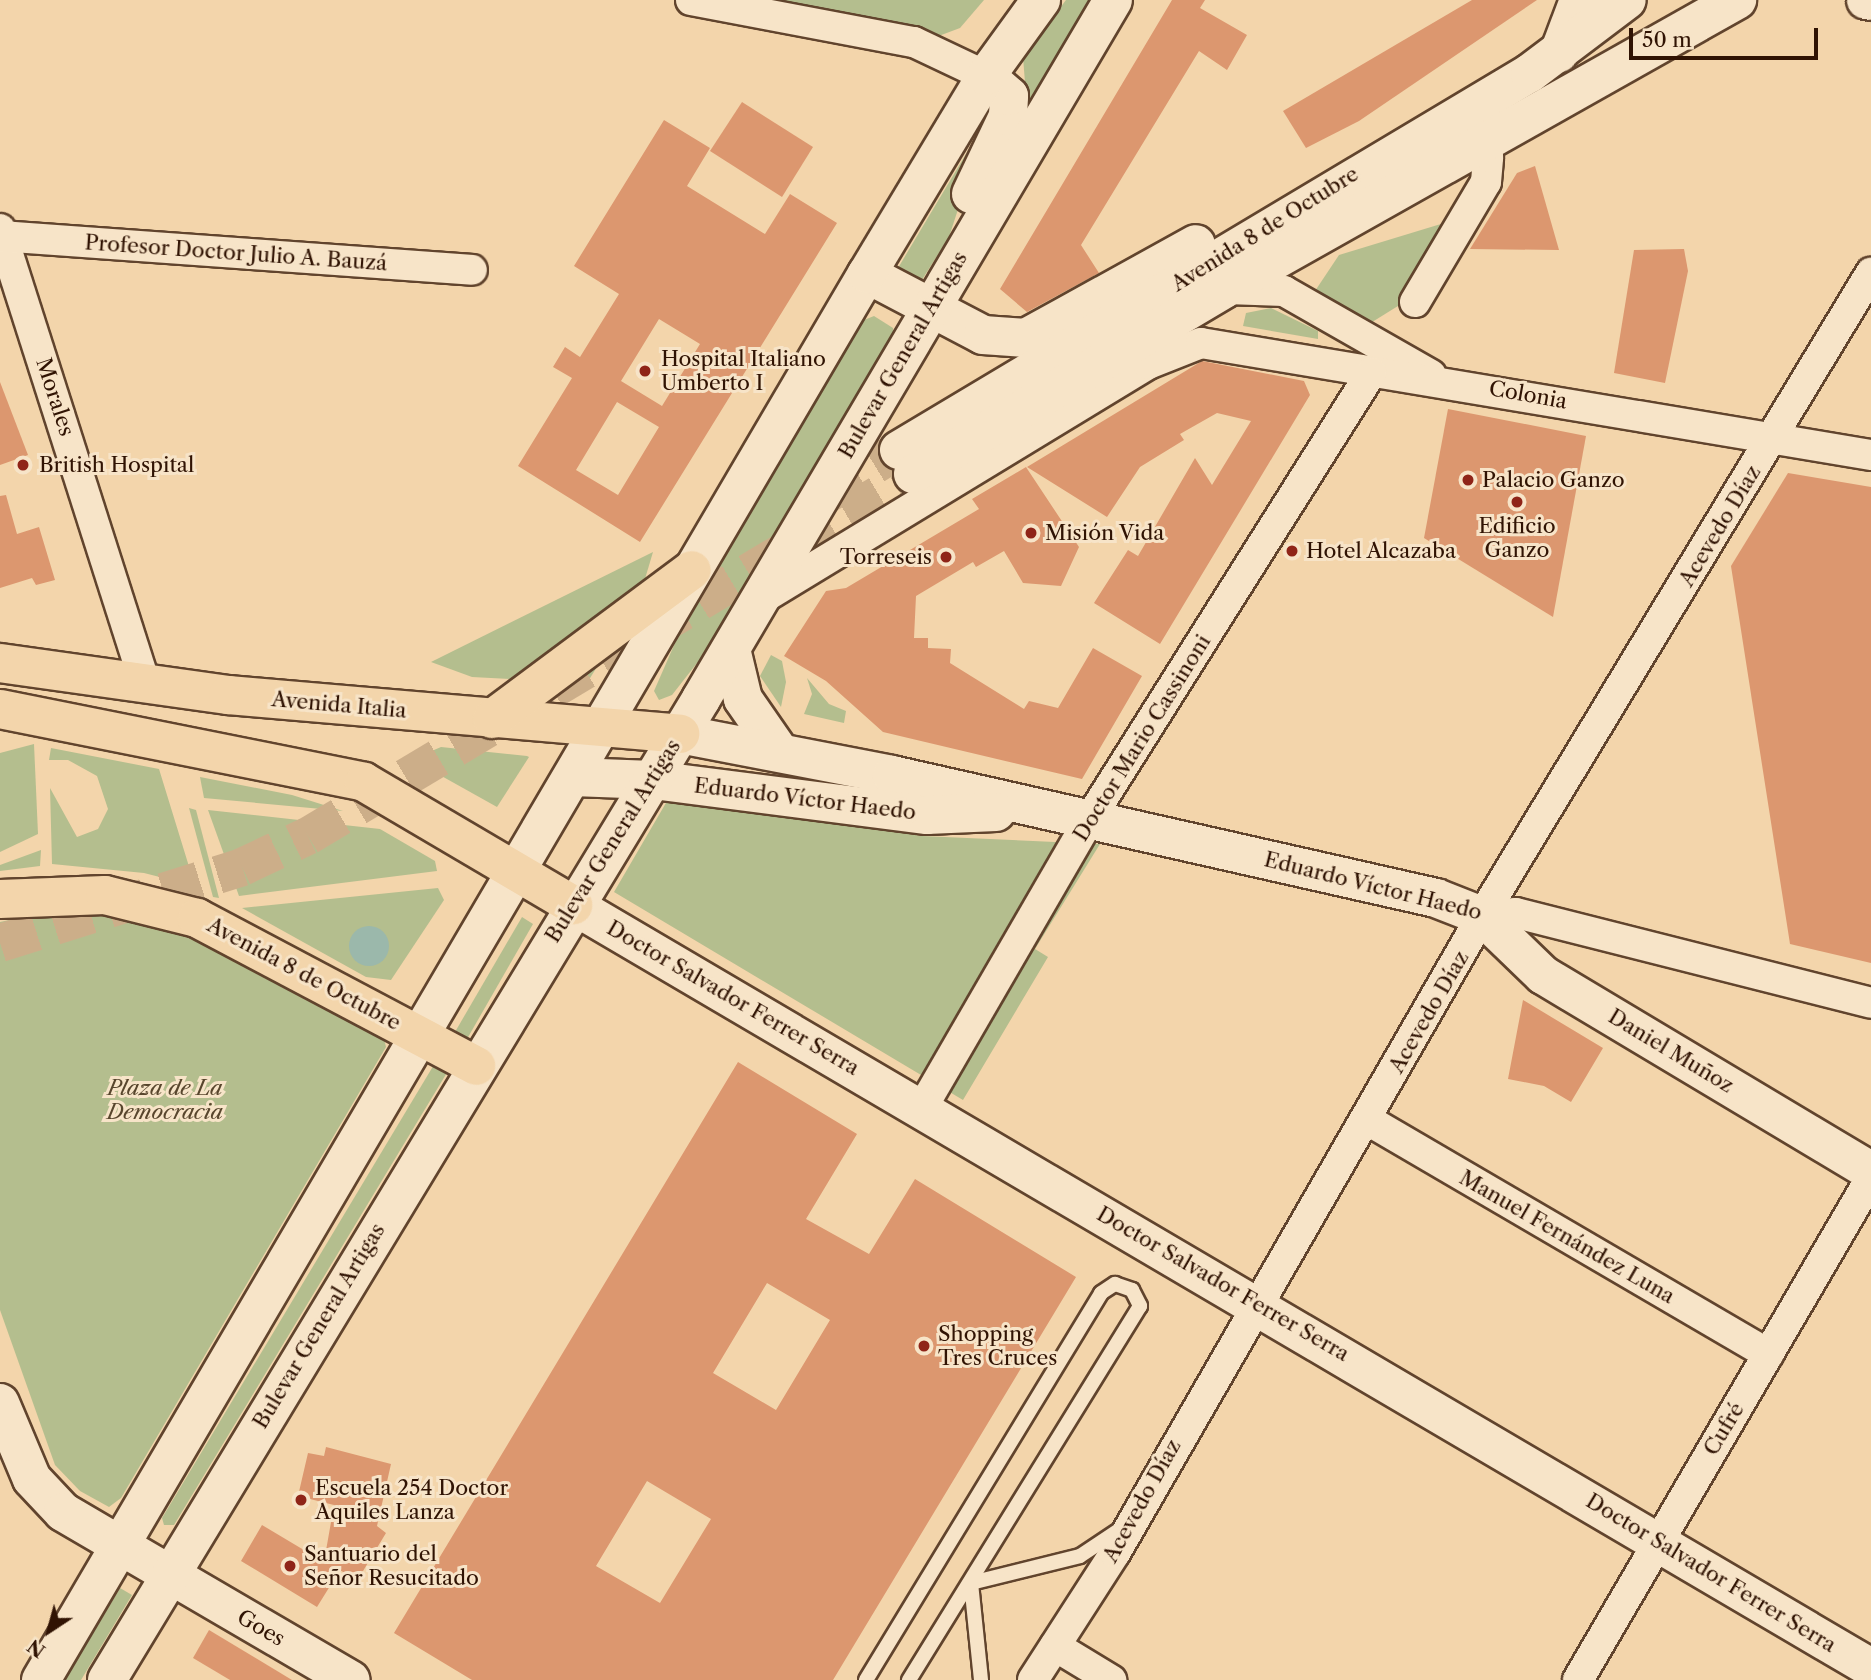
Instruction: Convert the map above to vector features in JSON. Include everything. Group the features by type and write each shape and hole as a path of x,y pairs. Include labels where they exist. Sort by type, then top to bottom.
{"main road":[{"path":"41,1680 422,1036 867,274 986,76 1040,0"},
{"name":"Bulevar General Artigas","path":"107,1680 573,905 653,780 1114,0"},
{"path":"1559,53 1579,0"},
{"name":"Avenida 8 de Octubre","path":"1627,0 1559,53 1338,183 1290,218 906,462 1224,289 1737,0"},
{"path":"962,255 973,188 1008,116 1009,96 986,76"},
{"path":"867,274 983,335 1034,336 1272,203 1338,183"},
{"path":"492,719 692,570"},
{"path":"731,649 743,699 779,751"},
{"name":"Avenida Italia","path":"0,663 146,686 680,734"},
{"path":"0,709 364,782 573,905"},
{"name":"Eduardo Víctor Haedo","path":"680,734 779,751 1436,898 1482,916"},
{"name":"Eduardo Víctor Haedo","path":"573,776 653,780 927,815 1037,808"},
{"name":"Avenida 8 de Octubre","path":"0,899 105,895 197,918 476,1066"},
{"name":"Doctor Salvador Ferrer Serra","path":"573,905 1255,1302 1871,1668"},
{"name":"Daniel Muñoz","path":"1482,916 1543,975 1871,1171"},
{"name":"Goes","path":"0,1403 32,1479 63,1512 351,1680"}],"street":[{"path":"691,0 914,42 986,76"},
{"path":"1415,302 1486,182 1490,168 1482,144 1463,111"},
{"name":"Profesor Doctor Julio A. Bauzá","path":"1,234 472,270"},
{"name":"Morales","path":"1,234 146,686"},
{"name":"Acevedo Díaz","path":"1033,1680 1366,1119 1482,916 1871,273"},
{"name":"Avenida 8 de Octubre","path":"1224,289 1284,291 1437,379"},
{"name":"Colonia","path":"756,603 1185,346 1219,343 1371,373 1437,379 1871,455"},
{"name":"Doctor Mario Cassinoni","path":"922,1108 1089,820 1371,373"},
{"name":"Eduardo Víctor Haedo","path":"1482,916 1516,913 1871,1003"},
{"name":"Manuel Fernández Luna","path":"1366,1119 1768,1354"},
{"name":"Cufré","path":"1578,1680 1657,1540 1871,1178"},
{"path":"1055,1646 1111,1680"}],"lane":[{"path":"866,1680 1101,1293 1115,1284 1132,1290 1140,1307 909,1680"},
{"path":"971,1583 1080,1556 1125,1526"},
{"path":"971,1583 981,1680"}],"green space":[{"path":"752,0 984,0 960,28 936,37"},
{"path":"1066,0 1092,0 1027,108 1023,57"},
{"path":"988,117 949,237 920,283 898,268"},
{"path":"1454,220 1406,301 1369,324 1315,291 1339,255"},
{"path":"1271,308 1318,331 1318,339 1243,326 1246,313"},
{"path":"874,316 893,328 894,338 708,649 672,695 659,700 654,691 675,643 864,320"},
{"path":"653,552 639,599 587,683 472,677 431,662"},
{"path":"771,655 782,661 786,682 781,707 760,676"},
{"path":"807,678 829,704 846,711 844,723 804,714 812,694"},
{"path":"34,744 38,834 0,852 0,753"},
{"path":"441,747 529,757 497,807 429,769 427,753"},
{"path":"51,748 159,769 195,886 144,873 52,864 50,788 77,837 98,829 108,809 97,776 68,760 49,760"},
{"path":"200,777 292,795 343,811 204,798"},
{"path":"670,796 922,836 1100,844 1035,949 1048,957 963,1100 614,892"},
{"path":"189,808 196,810 219,898 213,897"},
{"path":"208,810 380,829 435,861 437,871 239,896"},
{"path":"41,850 40,866 0,871 0,865"},
{"path":"438,888 444,900 391,980 366,977 242,908"},
{"name":"Plaza de La Democracia","path":"65,908 159,918 383,1035 386,1047 121,1498 109,1507 80,1491 55,1465 0,1310 0,922"},
{"path":"522,917 533,924 467,1039 455,1032"},
{"path":"435,1063 448,1071 174,1525 164,1525 162,1518"},
{"path":"120,1588 132,1595 81,1680 65,1680"}],"shaded area":[{"path":"369,926 377,927 383,932 388,938 388,954 383,960 377,965 369,966 361,965 355,960 350,954 349,946 350,938 355,932 361,927"}],"building":[{"path":"1172,0 1205,0 1200,8 1247,35 1227,70 1199,51 1081,245 1099,273 1027,312 1000,289"},
{"path":"1472,0 1537,0 1359,121 1306,148 1283,111"},
{"path":"742,102 813,147 782,197 710,151"},
{"path":"664,120 710,148 687,186 765,234 790,194 837,223 640,542 518,466 572,378 553,367 565,347 580,357 619,294 574,266","holes":["659,319 700,344 662,406 621,381","617,402 659,427 618,495 576,470"]},
{"path":"1535,166 1559,250 1470,249 1517,173"},
{"path":"1684,249 1688,271 1665,383 1614,373 1634,250"},
{"path":"1202,361 1304,381 1310,395 1160,644 1094,603 1128,550 1138,556 1195,458 1212,485 1251,421 1217,413 1180,434 1184,440 1140,467 1107,517 1027,467"},
{"path":"0,382 28,455 0,465"},
{"path":"1448,409 1586,436 1553,617 1424,538"},
{"path":"1026,467 1079,547 1061,586 1023,583 1004,551 976,567 973,562 916,596 914,638 928,638 928,648 951,649 950,663 1024,709 1029,701 1058,708 1093,648 1142,676 1082,779 883,732 826,681 784,656 826,591 846,588 979,509 972,499"},
{"path":"1788,473 1871,487 1871,963 1790,944 1731,566"},
{"path":"6,495 17,534 39,527 55,580 36,585 32,578 0,588 0,496"},
{"path":"1523,1000 1603,1048 1571,1102 1544,1086 1508,1079"},
{"name":"Shopping Tres Cruces","path":"738,1062 857,1134 806,1219 869,1254 915,1179 1076,1277 833,1680 472,1680 394,1633","holes":["767,1283 830,1320 776,1410 713,1373","647,1481 711,1519 660,1603 596,1566"]},
{"path":"326,1447 391,1464 377,1526 386,1533 357,1581 340,1570 317,1607 241,1561 262,1525 324,1562 334,1505 298,1496 308,1453 324,1456"},
{"path":"209,1630 292,1680 230,1680 193,1658"}],"tunnel":[{"path":"826,495 899,450"},
{"path":"0,943 242,867 308,836 913,474"}],"place":[{"name":"Hospital Italiano Umberto I","path":"645,371"},
{"name":"British Hospital","path":"23,465"},
{"name":"Palacio Ganzo","path":"1468,480"},
{"name":"Edificio Ganzo","path":"1517,502"},
{"name":"Misión Vida","path":"1031,533"},
{"name":"Hotel Alcazaba","path":"1292,551"},
{"name":"Torreseis","path":"946,557"},
{"name":"Shopping Tres Cruces","path":"924,1346"},
{"name":"Escuela 254 Doctor Aquiles Lanza","path":"301,1500"},
{"name":"Santuario del Señor Resucitado","path":"290,1566"}]}
